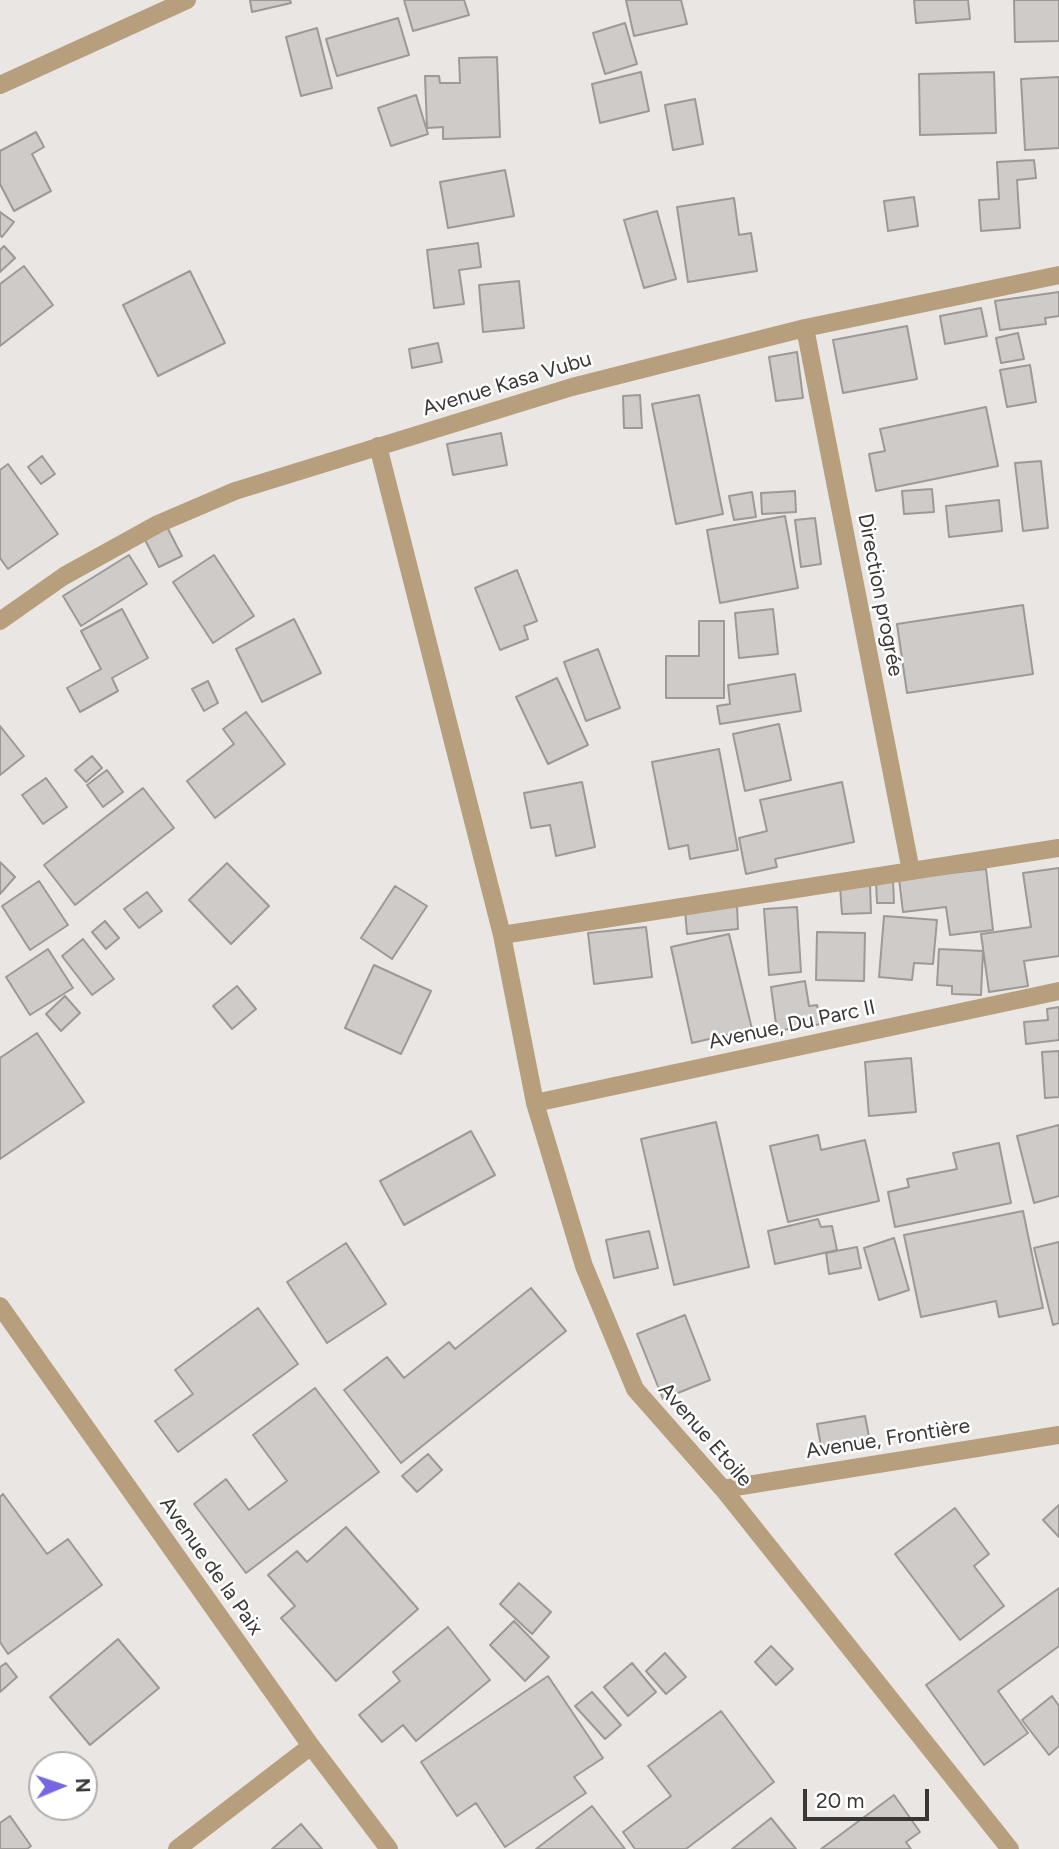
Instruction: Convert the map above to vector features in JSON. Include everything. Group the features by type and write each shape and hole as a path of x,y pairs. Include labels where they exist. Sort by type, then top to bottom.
{"street":[{"path":"0,85 187,0"},
{"name":"Avenue Kasa Vubu","path":"0,621 64,576 158,524 234,491 572,387 805,328 1059,275"},
{"name":"Direction progrée","path":"805,328 911,871"},
{"name":"Avenue Etoile","path":"378,446 502,935 535,1103 584,1266 635,1389 723,1489 1010,1849"},
{"path":"502,935 1059,848"},
{"name":"Avenue, Du Parc II","path":"535,1103 1059,991"},
{"name":"Avenue de la Paix","path":"0,1307 311,1746 389,1849"},
{"name":"Avenue, Frontière","path":"723,1489 1059,1435"},
{"path":"177,1849 311,1746"}],"building":[{"path":"250,0 290,0 291,3 252,12"},
{"path":"404,0 464,0 469,15 413,31"},
{"path":"626,0 681,0 687,24 634,36"},
{"path":"914,0 968,0 970,19 916,23"},
{"path":"1014,0 1059,0 1059,41 1015,42"},
{"path":"398,18 409,55 337,76 326,39"},
{"path":"625,23 637,64 605,74 593,33"},
{"path":"317,28 332,88 301,96 286,37"},
{"path":"497,57 500,137 443,139 443,127 427,128 425,76 439,76 440,83 460,83 459,58"},
{"path":"641,72 649,111 600,123 592,84"},
{"path":"994,72 996,133 920,135 919,74"},
{"path":"1059,77 1059,148 1025,150 1021,79"},
{"path":"416,95 428,134 391,146 378,108"},
{"path":"695,99 703,144 673,150 665,105"},
{"path":"36,132 44,147 32,154 51,191 14,211 0,184 0,151"},
{"path":"1034,160 1036,178 1017,180 1020,228 981,231 979,200 999,199 997,162"},
{"path":"505,170 514,216 448,228 440,182"},
{"path":"914,197 918,226 888,231 884,201"},
{"path":"734,198 739,235 751,233 757,271 688,282 677,207"},
{"path":"657,211 676,279 644,288 624,220"},
{"path":"0,212 14,222 2,237 0,235"},
{"path":"478,243 481,267 459,270 464,304 434,308 427,250"},
{"path":"4,246 15,258 0,272 0,250"},
{"path":"24,266 53,305 0,346 0,284"},
{"path":"190,271 225,343 158,376 123,305"},
{"path":"519,281 524,328 483,332 479,285"},
{"path":"1059,292 1059,316 1045,318 1046,324 1000,330 995,301"},
{"path":"981,308 987,336 945,344 940,316"},
{"path":"907,326 917,379 843,393 833,340"},
{"path":"1018,333 1024,359 1001,363 996,338"},
{"path":"438,343 442,362 412,368 409,349"},
{"path":"797,352 803,398 776,401 769,357"},
{"path":"1030,365 1036,402 1007,407 1000,370"},
{"path":"640,395 642,428 624,428 623,396"},
{"path":"699,395 723,514 676,524 652,404"},
{"path":"986,407 998,466 876,491 869,454 885,451 880,429"},
{"path":"501,433 507,465 453,475 447,444"},
{"path":"42,456 55,474 41,484 28,467"},
{"path":"1041,461 1048,528 1023,531 1015,463"},
{"path":"8,464 58,534 8,569 0,558 0,470"},
{"path":"932,489 934,512 904,514 902,491"},
{"path":"795,491 796,512 762,514 761,493"},
{"path":"752,492 756,517 734,520 729,496"},
{"path":"999,500 1002,531 949,537 946,506"},
{"path":"785,516 798,588 720,603 707,530"},
{"path":"815,518 821,564 801,567 795,520"},
{"path":"167,527 182,556 159,567 144,538"},
{"path":"129,555 147,584 81,626 63,596"},
{"path":"214,555 254,616 213,643 173,582"},
{"path":"517,570 537,621 524,626 528,639 500,650 475,588"},
{"path":"1023,605 1033,674 907,693 897,624"},
{"path":"122,609 148,658 112,678 118,691 80,712 67,688 101,669 81,631"},
{"path":"773,609 778,654 739,658 735,613"},
{"path":"294,619 321,673 262,702 236,649"},
{"path":"699,621 724,621 724,698 666,698 666,656 699,656"},
{"path":"598,649 620,708 586,721 564,662"},
{"path":"795,674 801,711 720,724 717,706 730,704 728,685"},
{"path":"557,678 588,745 548,764 516,697"},
{"path":"208,681 218,703 204,711 192,689"},
{"path":"246,712 285,764 215,818 187,781 234,744 223,729"},
{"path":"779,724 791,780 745,791 733,734"},
{"path":"0,726 24,756 0,775"},
{"path":"719,749 738,850 690,859 688,845 669,849 652,762"},
{"path":"92,756 102,768 86,782 75,770"},
{"path":"107,770 123,792 103,807 87,785"},
{"path":"46,778 67,807 43,824 22,795"},
{"path":"582,782 595,847 556,856 550,825 531,828 524,793"},
{"path":"842,782 854,842 775,859 777,867 746,874 739,838 767,831 760,800"},
{"path":"143,788 174,828 75,905 44,865"},
{"path":"0,862 15,877 0,894"},
{"path":"227,863 269,906 231,944 189,900"},
{"path":"1059,868 1059,956 1024,961 1028,986 989,992 981,934 1031,927 1023,873"},
{"path":"986,869 993,930 950,935 946,907 903,912 899,879"},
{"path":"893,880 894,903 877,903 876,881"},
{"path":"39,881 68,925 30,950 2,906"},
{"path":"870,884 871,913 842,914 840,886"},
{"path":"395,886 427,906 392,959 361,938"},
{"path":"147,892 162,911 139,928 124,909"},
{"path":"737,905 738,929 687,934 685,910"},
{"path":"797,907 801,972 769,975 764,909"},
{"path":"884,916 937,920 933,964 914,963 912,980 879,977"},
{"path":"105,921 119,938 106,949 92,932"},
{"path":"646,927 652,977 594,984 588,933"},
{"path":"817,932 865,933 864,981 816,980"},
{"path":"729,934 752,1029 692,1043 671,947"},
{"path":"83,939 114,979 92,995 62,956"},
{"path":"48,949 73,988 30,1015 6,977"},
{"path":"939,949 983,951 981,995 952,994 952,986 937,985"},
{"path":"374,965 431,991 401,1054 345,1028"},
{"path":"805,981 809,1006 817,1005 821,1024 777,1031 771,987"},
{"path":"237,986 256,1009 232,1029 213,1006"},
{"path":"65,996 80,1013 61,1031 46,1014"},
{"path":"1059,1007 1059,1040 1026,1044 1024,1022 1048,1020 1047,1009"},
{"path":"37,1033 84,1102 0,1159 0,1058"},
{"path":"1059,1051 1059,1097 1045,1098 1042,1052"},
{"path":"911,1058 916,1112 869,1116 865,1062"},
{"path":"716,1122 749,1267 674,1285 641,1139"},
{"path":"1059,1125 1059,1196 1034,1203 1017,1136"},
{"path":"471,1131 495,1175 404,1225 380,1181"},
{"path":"818,1135 821,1150 865,1140 879,1201 788,1222 770,1146"},
{"path":"999,1143 1011,1203 895,1227 888,1192 909,1187 907,1179 957,1169 953,1153"},
{"path":"1023,1211 1043,1308 999,1317 996,1301 921,1317 904,1235"},
{"path":"818,1219 821,1227 832,1226 837,1250 775,1264 768,1231"},
{"path":"649,1231 658,1268 614,1278 606,1240"},
{"path":"894,1238 909,1290 879,1300 864,1248"},
{"path":"1059,1242 1059,1323 1053,1325 1034,1248"},
{"path":"346,1243 386,1304 327,1343 287,1282"},
{"path":"857,1247 861,1268 829,1274 826,1253"},
{"path":"531,1288 566,1331 401,1463 344,1390 387,1357 404,1378 449,1342 455,1349"},
{"path":"258,1308 298,1364 178,1452 155,1421 193,1394 175,1370"},
{"path":"685,1315 710,1380 663,1399 637,1334"},
{"path":"315,1388 379,1472 246,1573 194,1504 226,1479 249,1510 287,1481 253,1435"},
{"path":"865,1416 870,1442 822,1451 817,1424"},
{"path":"428,1454 442,1470 417,1492 402,1476"},
{"path":"3,1494 47,1554 68,1539 102,1585 8,1654 0,1642 0,1497"},
{"path":"1059,1505 1059,1537 1043,1520"},
{"path":"955,1508 989,1554 974,1566 1004,1606 960,1640 895,1554"},
{"path":"346,1527 418,1609 336,1681 281,1618 295,1606 268,1575 297,1551 307,1562"},
{"path":"519,1583 551,1612 532,1634 500,1604"},
{"path":"1059,1588 1059,1646 998,1691 1028,1733 984,1765 926,1685"},
{"path":"514,1621 549,1657 525,1681 490,1645"},
{"path":"448,1627 490,1680 416,1741 403,1725 382,1742 359,1715 400,1681 393,1672"},
{"path":"118,1639 159,1688 90,1745 50,1697"},
{"path":"771,1646 793,1669 776,1685 755,1662"},
{"path":"665,1653 686,1677 666,1694 646,1671"},
{"path":"6,1663 17,1677 0,1692 0,1667"},
{"path":"632,1663 656,1692 628,1716 604,1687"},
{"path":"548,1676 603,1758 574,1777 586,1793 505,1847 476,1803 457,1816 421,1762"},
{"path":"592,1692 621,1725 605,1739 575,1706"},
{"path":"1052,1696 1059,1706 1059,1746 1049,1755 1022,1720"},
{"path":"721,1711 774,1782 686,1849 635,1849 623,1832 671,1796 648,1766"},
{"path":"894,1795 920,1832 906,1842 911,1849 821,1849"},
{"path":"592,1806 625,1849 536,1849"},
{"path":"10,1816 31,1846 27,1849 0,1849 0,1823"},
{"path":"771,1818 796,1849 732,1849"},
{"path":"301,1824 322,1849 272,1849"}]}
